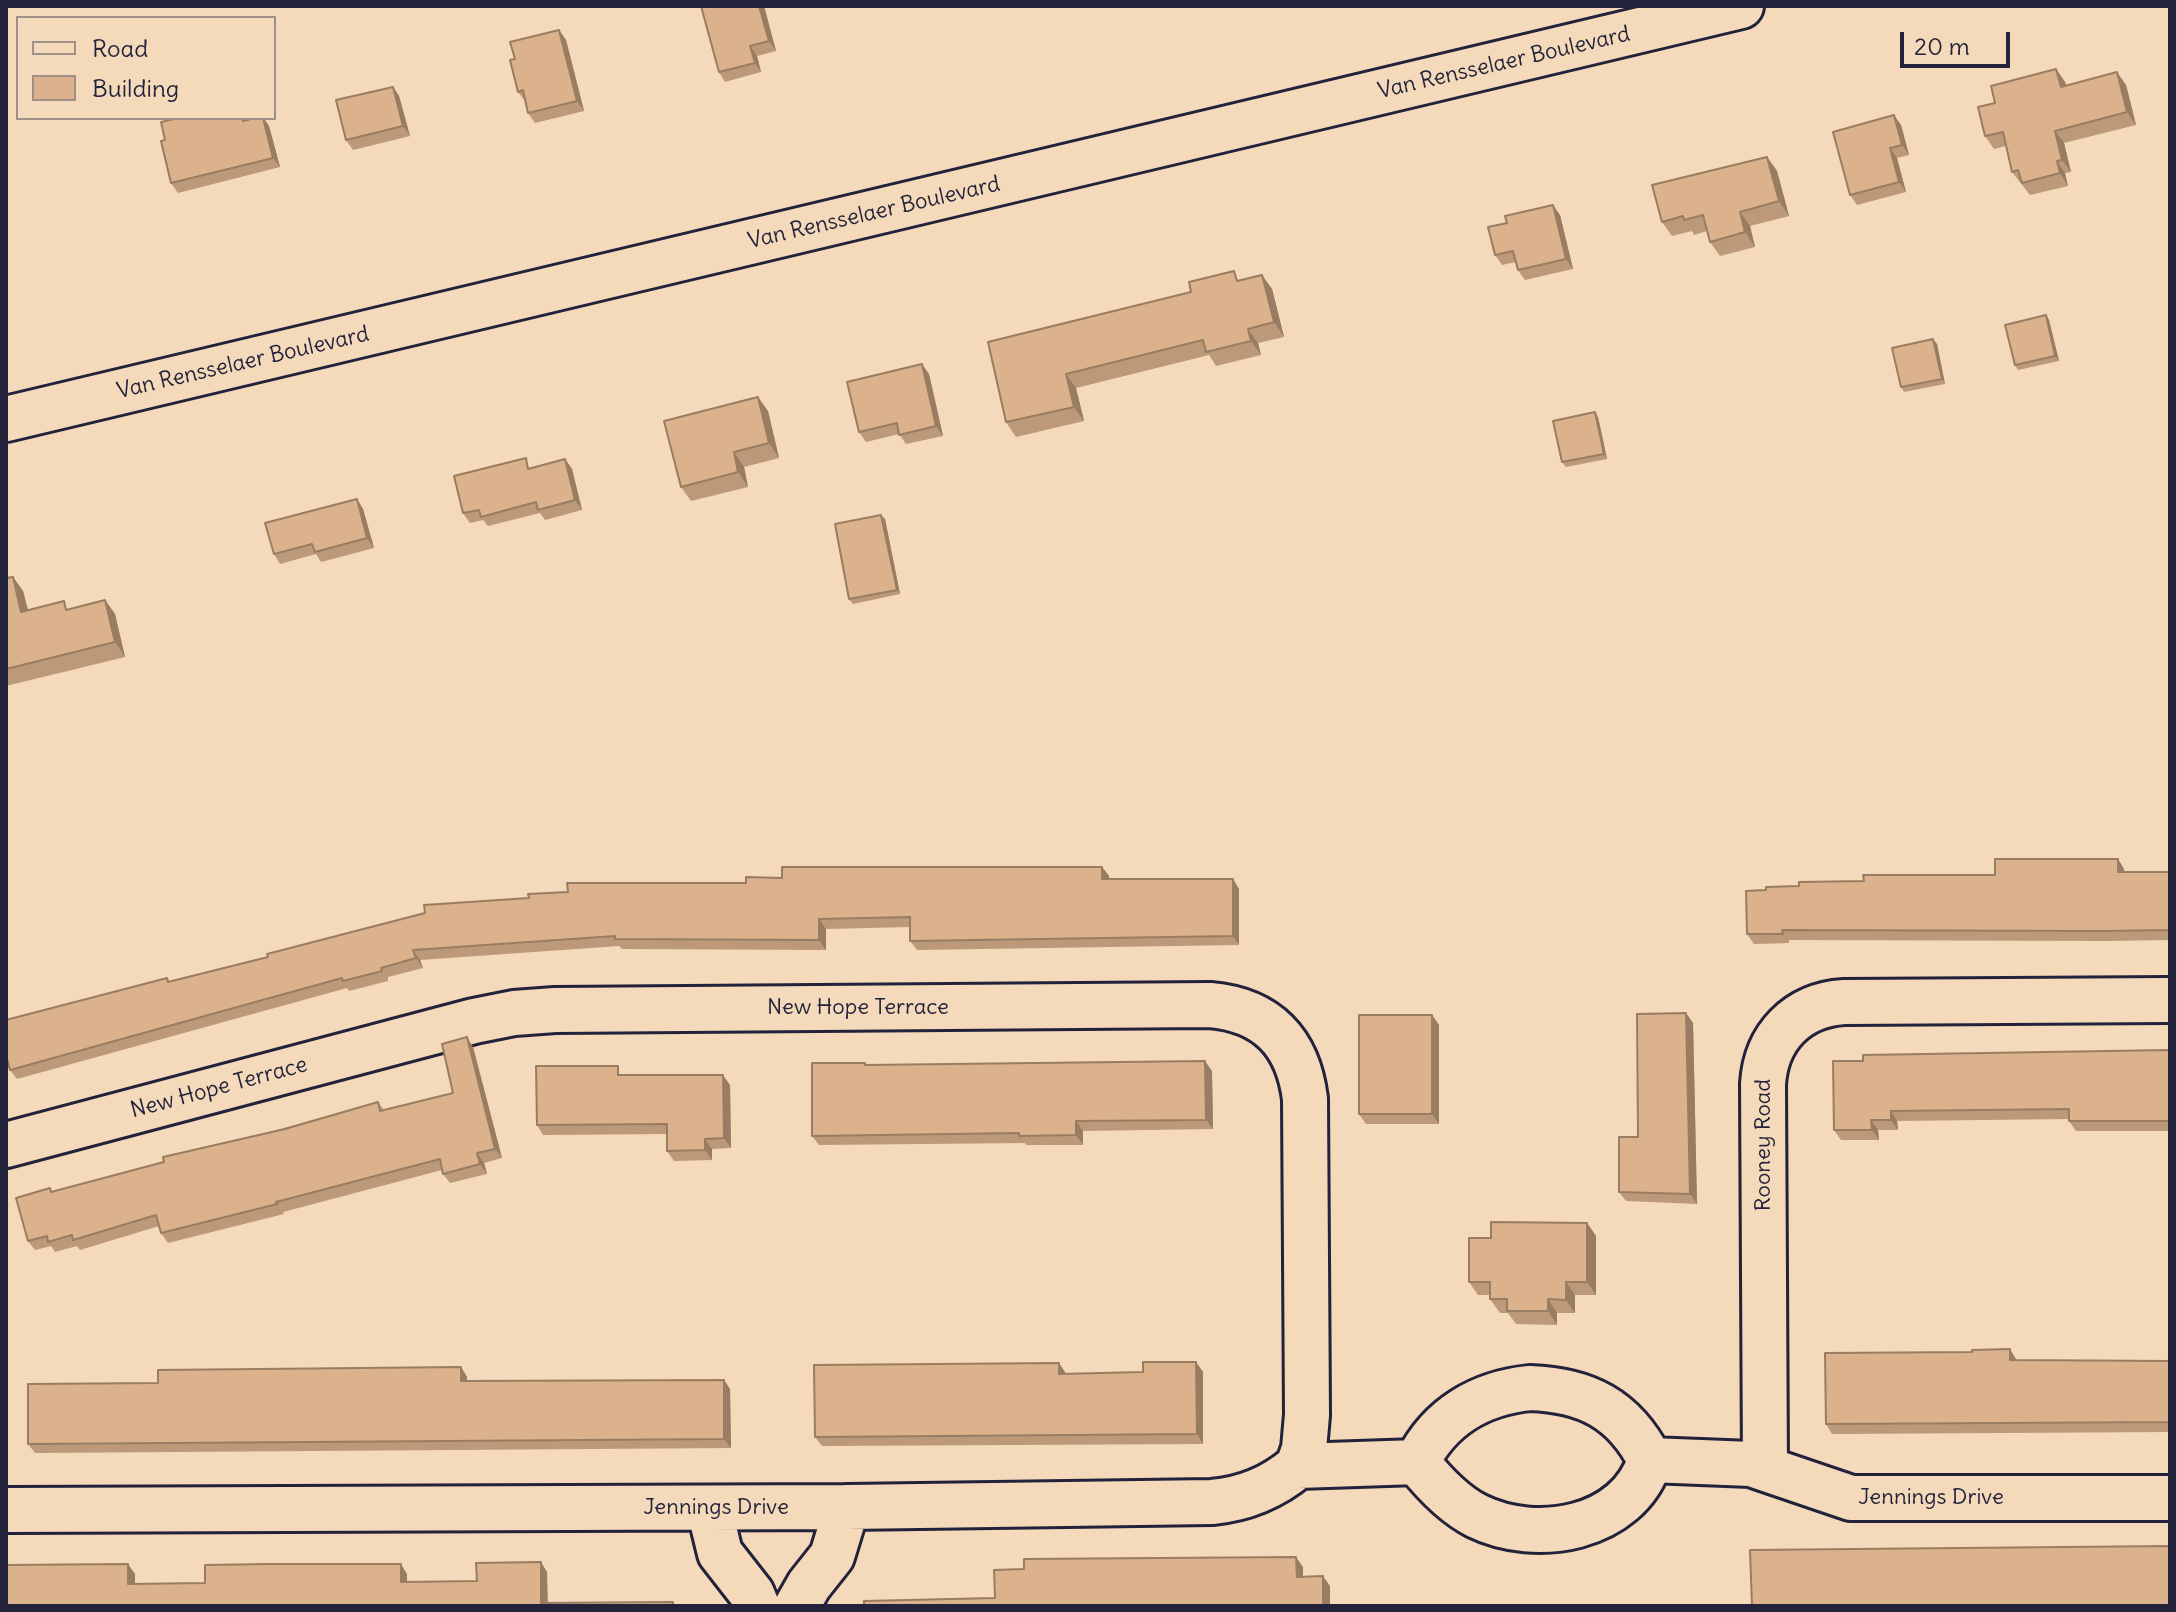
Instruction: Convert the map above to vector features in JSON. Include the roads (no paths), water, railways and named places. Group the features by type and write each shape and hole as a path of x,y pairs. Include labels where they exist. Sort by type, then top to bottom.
{"street":[{"name":"Van Rensselaer Boulevard","path":"6,419 1741,6"},
{"name":"Rooney Road","path":"1765,1468 1763,1084 1767,1056 1781,1031 1803,1013 1830,1003 2170,1000"},
{"name":"New Hope Terrace","path":"6,1145 514,1013 555,1010 1226,1007 1242,1011 1271,1027 1292,1052 1303,1083 1307,1415 1304,1449 1298,1466"},
{"path":"1530,1388 1569,1391 1589,1398 1614,1413 1629,1428 1650,1460 1639,1483 1609,1511 1576,1525 1542,1531 1518,1529 1478,1516 1459,1505 1417,1462 1425,1446 1449,1419 1465,1408 1508,1390 1530,1388"},
{"name":"Jennings Drive","path":"1650,1460 1724,1462 1765,1468 1851,1498 2170,1498"},
{"path":"1298,1466 1417,1462"},
{"name":"Jennings Drive","path":"6,1510 847,1507 1232,1500 1271,1486 1298,1466"},
{"path":"797,1606 832,1556 847,1507"},
{"path":"709,1508 720,1553 752,1594 757,1606"}]}
